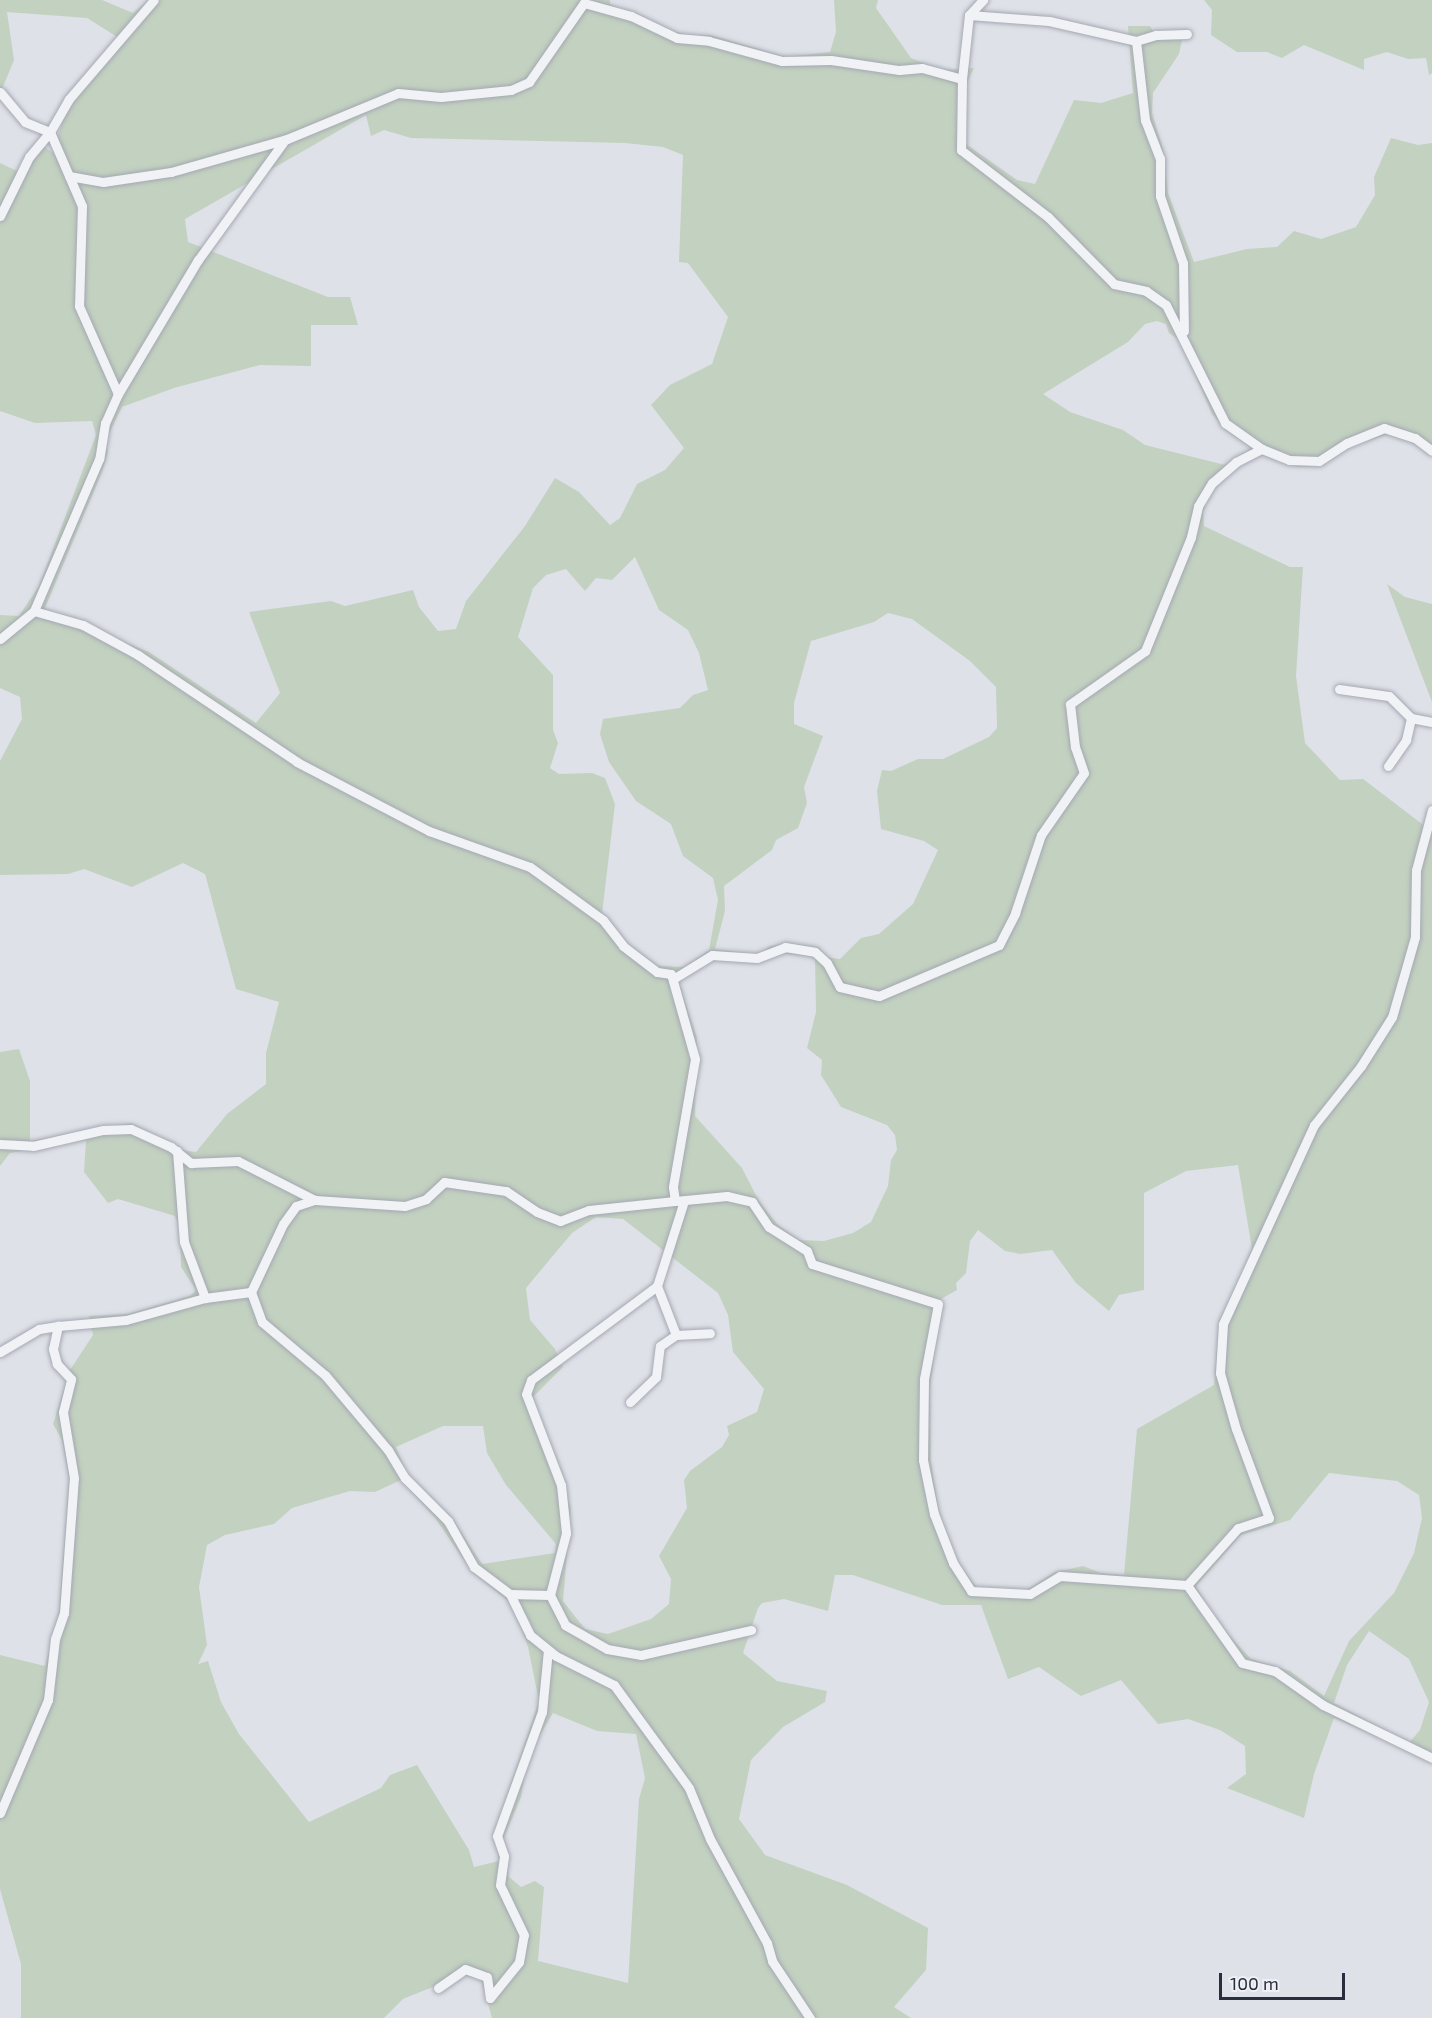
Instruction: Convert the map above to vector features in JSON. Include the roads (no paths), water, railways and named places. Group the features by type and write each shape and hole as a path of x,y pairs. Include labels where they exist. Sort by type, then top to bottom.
{"street":[{"path":"0,216 29,157 50,132 95,65 154,0"},
{"path":"983,0 969,15 962,79 961,150 1048,217 1114,284 1146,291 1166,305 1184,334 1207,392 1225,423 1262,449 1289,460 1319,460 1347,443 1384,428 1415,438 1432,451"},
{"path":"69,176 103,182 171,172 285,140 398,93 441,97 485,94 529,82 585,2 631,16 677,38 709,41 782,61 831,60 898,70 922,68 962,79"},
{"path":"969,15 1049,21 1136,41 1156,35 1187,34"},
{"path":"1136,41 1145,120 1160,159 1160,196 1183,263 1184,334"},
{"path":"0,92 25,122 50,132 82,206 78,306 118,394"},
{"path":"0,639 34,611 99,459 105,423 118,394 198,260 285,140"},
{"path":"673,979 712,955 757,958 784,947 815,952 827,963 840,987 879,996 999,945 1015,913 1041,835 1084,773 1074,747 1070,704 1145,651 1191,537 1198,506 1212,483 1236,462 1262,449"},
{"path":"34,611 83,625 138,655 297,762 429,831 530,867 603,921 623,946 657,972 671,974 695,1059 673,1186 680,1201 657,1286 676,1335"},
{"path":"1339,689 1389,696 1411,718 1432,722"},
{"path":"1388,766 1406,740 1411,718"},
{"path":"1187,1585 1238,1528 1269,1518 1236,1429 1220,1372 1223,1323 1314,1125 1361,1066 1392,1017 1415,937 1416,870 1432,810"},
{"path":"0,1144 33,1146 103,1130 131,1129 177,1151 191,1162 238,1161 315,1200"},
{"path":"177,1151 184,1242 206,1298"},
{"path":"810,2018 772,1961 767,1943 710,1839 689,1788 614,1684 548,1650 530,1635 510,1594 474,1567 448,1521 405,1478 388,1450 325,1375 262,1322 251,1292 283,1224 296,1206 315,1200 405,1206 426,1199 444,1182 506,1191 537,1212 560,1221 589,1210 727,1196 752,1202 769,1227 807,1251 812,1264 938,1304 924,1379 923,1460 934,1514 953,1563 971,1591 1030,1594 1060,1576 1187,1585"},
{"path":"657,1286 531,1380 526,1394 561,1485 566,1533 550,1595 565,1625 607,1649 641,1655 750,1630"},
{"path":"0,1352 39,1329 126,1320 206,1298 251,1292"},
{"path":"0,1813 48,1700 55,1639 64,1613 74,1478 63,1412 71,1379 57,1364 52,1349 58,1326"},
{"path":"630,1402 656,1377 660,1346 676,1335 710,1333"},
{"path":"1187,1585 1242,1663 1275,1671 1323,1705 1432,1758"},
{"path":"510,1594 550,1595"},
{"path":"438,1988 465,1969 487,1977 490,1998 519,1962 524,1935 500,1885 504,1856 497,1836 542,1712 548,1650"}]}
